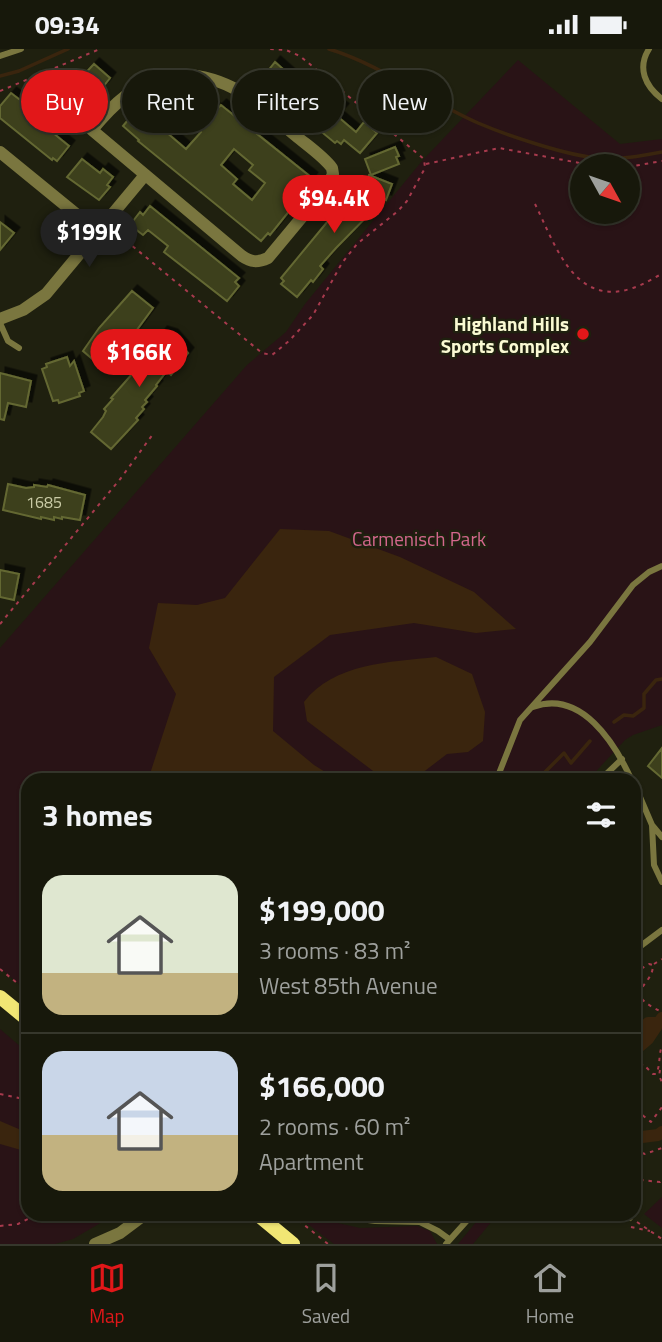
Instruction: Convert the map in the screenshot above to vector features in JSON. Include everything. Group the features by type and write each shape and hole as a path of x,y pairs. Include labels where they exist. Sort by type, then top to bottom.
{"main road":[{"path":"0,997 21,1014"},
{"path":"265,1221 293,1244"}],"street":[{"path":"169,74 202,76 227,84 252,100 329,165 333,174 327,187 276,250 259,262 242,256 145,175 92,129 122,96 152,79 169,74"},
{"path":"0,152 99,232"},
{"path":"0,321 23,310 46,294 145,175"},
{"path":"95,1244 120,1233 136,1221"}],"lane":[{"path":"0,56 21,49"},
{"path":"649,49 644,56 643,71 646,82 662,99"},
{"path":"0,321 8,341 19,348"},
{"path":"499,773 520,720 590,642 633,585 649,572 662,566"},
{"path":"531,708 556,702 578,710 597,725 622,759 629,773"},
{"path":"607,773 622,759"},
{"path":"641,800 652,825 662,837"},
{"path":"652,825 654,865 662,882"},
{"path":"641,946 662,930"},
{"path":"375,1221 420,1222 438,1231 448,1242 467,1221"}],"path":[{"path":"0,91 100,49"},
{"path":"424,164 499,148 570,161"},
{"path":"640,165 662,161"},
{"path":"535,204 571,274 587,286 607,291 632,289 662,274"},
{"path":"0,624 121,478 153,434"},
{"path":"641,969 662,959"},
{"path":"641,986 653,972 653,965"},
{"path":"0,969 21,986"},
{"path":"641,992 643,1001 662,1012"},
{"path":"662,1046 659,1055 659,1076 662,1081"},
{"path":"641,1065 643,1064 656,1074 661,1065"},
{"path":"0,1094 21,1098"},
{"path":"641,1114 651,1122 662,1107"},
{"path":"641,1153 645,1154 662,1148"},
{"path":"641,1180 662,1180"},
{"path":"0,1226 24,1221"},
{"path":"299,1221 328,1244"},
{"path":"635,1221 662,1239"}],"green space":[{"name":"Carmenisch Park","path":"518,60 620,144 662,139 662,725 625,740 594,773 21,773 21,986 0,968 0,648 247,365 286,332 305,304 422,161 449,133 452,133 452,129"},
{"path":"0,1029 21,1047 21,1221 104,1221 73,1239 55,1244 0,1244"},
{"path":"662,1197 662,1228 644,1214"},
{"path":"304,1221 329,1221 360,1228 417,1226 430,1231 437,1244 334,1244"},
{"path":"477,1221 492,1221 473,1244 458,1244"}],"shaded area":[{"path":"280,529 329,531 400,557 474,592 516,629 476,633 414,623 330,635 274,677 273,731 327,773 150,773 176,694 149,648 158,603 197,605 225,598"},
{"path":"436,657 472,674 485,712 483,741 468,752 447,754 422,773 376,773 307,721 304,702 316,689 331,679 364,667"},
{"path":"0,1121 21,1130 21,1150 0,1144"}],"building":[{"path":"275,62 284,70 269,70"},
{"path":"94,64 101,70 88,70"},
{"path":"11,93 21,101 21,133 53,133 69,146 57,161 53,158 52,160 0,118 0,106"},
{"path":"221,105 232,114 232,133 256,133 312,178 305,187 307,189 270,235 268,233 261,241 131,133 167,133 186,149 200,133 218,133 218,108","holes":["234,149 253,165 249,170 265,183 252,200 233,184 237,179 221,165"]},
{"path":"344,122 356,132 358,130 358,133 377,133 360,153 344,140 341,144 337,141 335,143 323,133 344,133"},
{"path":"395,147 399,164 371,175 365,159"},
{"path":"82,159 100,173 103,169 113,177 107,185 110,187 99,200 67,177"},
{"path":"369,175 392,184 386,200 384,199 336,248 320,266 323,269 313,282 311,280 297,297 281,284 284,281 281,278 342,204 347,208 365,187"},
{"path":"150,206 239,278 235,282 239,286 227,301 164,252 168,246 148,230 143,235 130,225 140,212 143,215"},
{"path":"0,222 14,233 0,250"},
{"path":"132,291 153,308 103,368 83,351 99,328"},
{"path":"162,332 172,335 188,353 171,375 167,371 145,400 147,402 142,407 144,409 136,418 138,420 111,449 91,432 103,417 106,411 104,409 113,399 111,398 148,356 145,353"},
{"path":"67,357 70,366 74,361 84,391 79,393 80,396 59,403 58,400 53,401 42,369 47,367 46,364"},
{"path":"0,373 31,381 26,407 8,403 4,420 0,419"},
{"path":"8,484 26,488 48,485 85,495 80,520 62,517 54,517 54,520 41,519 3,510"},
{"path":"0,570 19,574 14,600 0,597"},
{"path":"662,748 662,778 648,766"}],"waterway":[{"path":"0,76 19,71 68,49"},
{"path":"329,49 367,64 478,123 537,144 598,158 622,158 662,152"},
{"path":"614,722 624,715 633,716 644,708 644,694 656,680 662,679"},
{"path":"544,773 564,753 571,763 590,741"},
{"path":"641,1045 662,1018"},
{"path":"641,1032 648,1023 659,1023"},
{"path":"641,1137 662,1132"}],"place":[{"name":"Highland Hills Sports Complex","path":"583,334"}]}
